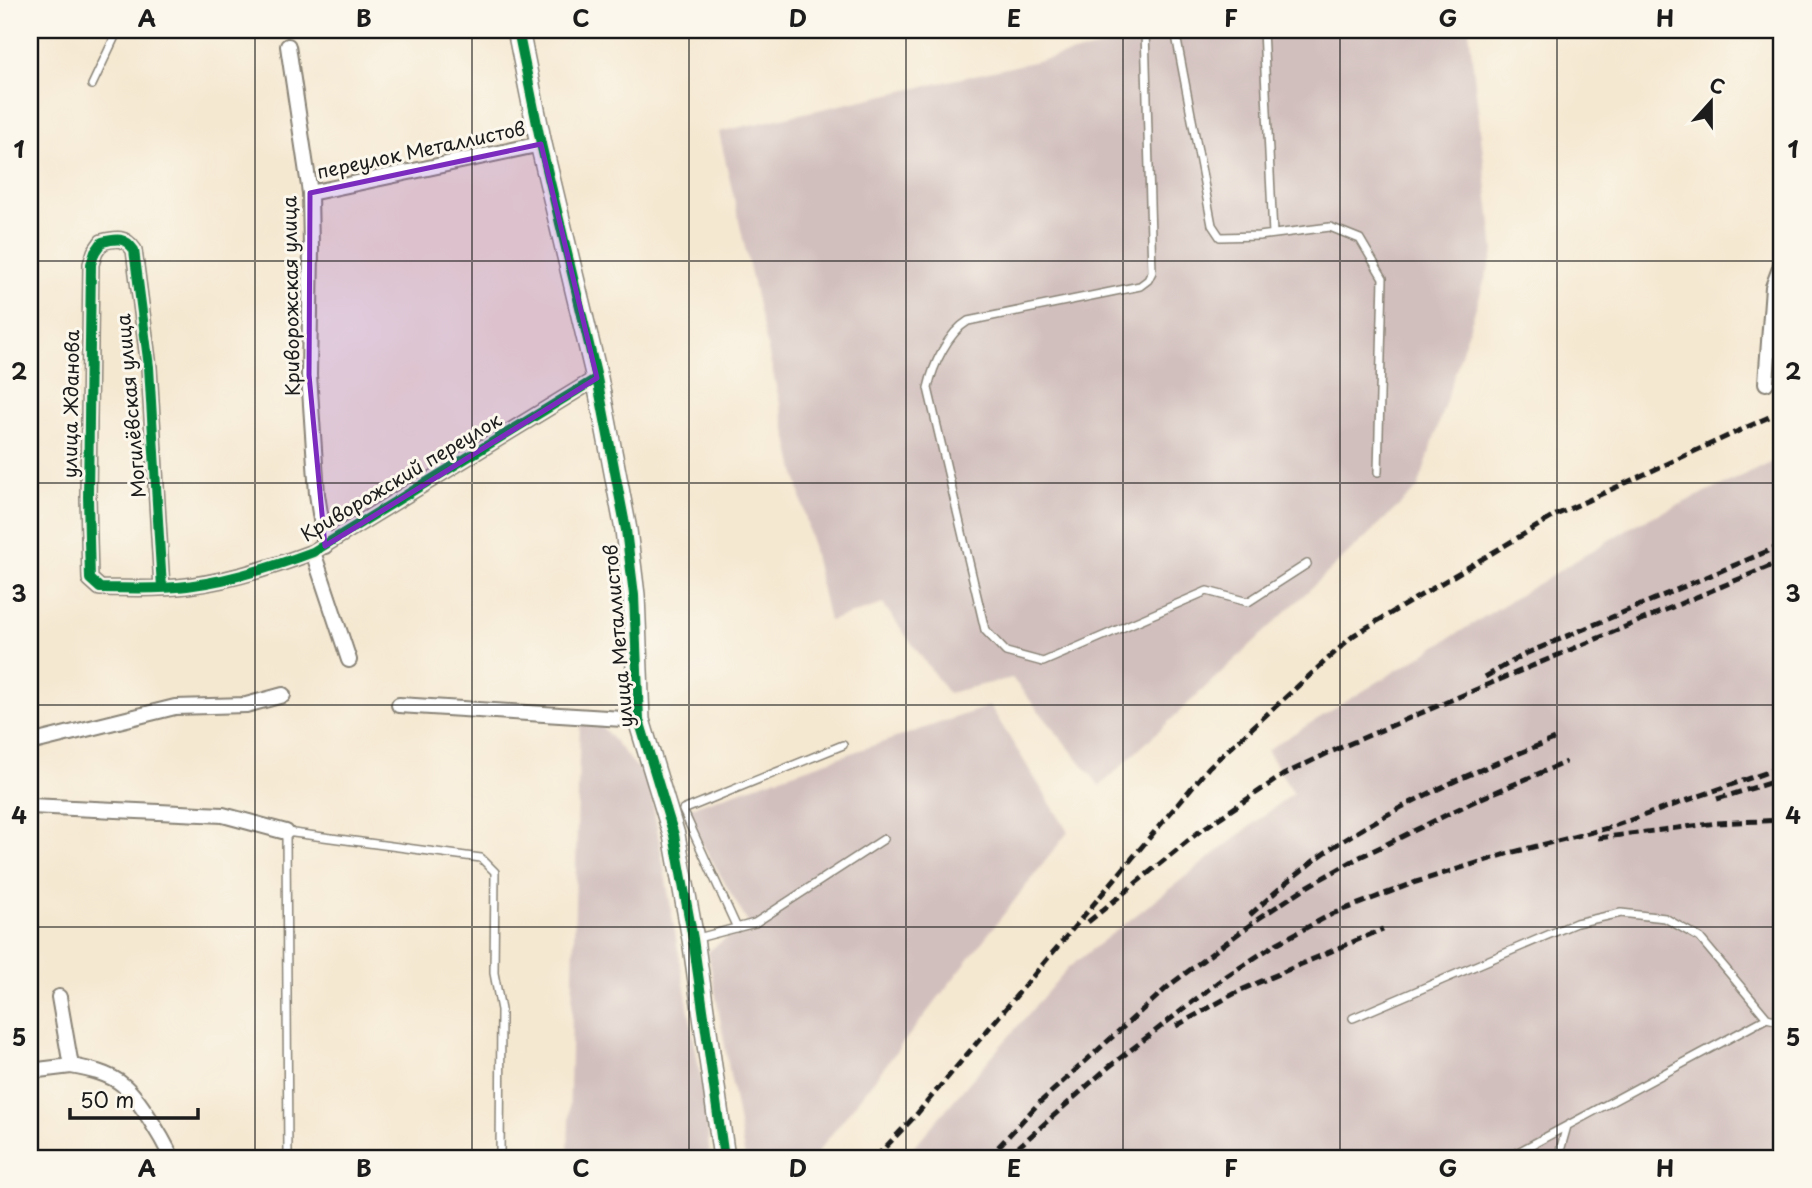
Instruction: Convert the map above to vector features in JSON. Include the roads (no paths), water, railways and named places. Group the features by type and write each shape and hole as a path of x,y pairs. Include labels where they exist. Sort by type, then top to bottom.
{"street":[{"name":"улица Металлистов","path":"518,30 541,144 597,377 628,543 634,596 639,720 674,835 693,939 724,1158"},
{"name":"Криворожская улица","path":"288,46 310,193 309,375 319,549 349,660"},
{"name":"переулок Металлистов","path":"310,193 541,144"},
{"name":"Могилёвская улица","path":"111,240 119,238 127,241 134,250 149,367 162,588"},
{"name":"улица Жданова","path":"90,579 88,497 91,264 102,242 111,240"},
{"path":"1766,383 1773,287 1782,263"},
{"name":"Криворожский переулок","path":"90,579 100,588 188,586 262,569 319,549 597,377"},
{"path":"30,743 175,707 246,705 283,695"},
{"path":"399,705 639,720"},
{"path":"30,806 223,815 286,832"},
{"path":"59,997 71,1066"},
{"path":"30,1071 71,1066 91,1069 122,1084 141,1107 172,1158"}],"lane":[{"path":"92,85 118,30"},
{"path":"1146,30 1152,272 1148,279 1140,286 968,321 956,328 931,376 928,388 985,631 1006,652 1043,662 1207,591 1248,602 1307,564"},
{"path":"1177,30 1212,225 1220,237 1329,227 1360,239 1382,278 1378,472"},
{"path":"1263,30 1273,234"},
{"path":"737,928 683,810 843,745"},
{"path":"288,1158 286,832 481,858 495,872 494,973 501,1010 500,1158"},
{"path":"693,939 755,923 884,839"},
{"path":"1353,1018 1576,923 1621,913 1665,918 1700,938 1767,1018 1782,1022"},
{"path":"1507,1158 1767,1018"},
{"path":"1558,1158 1567,1126"}],"railway":[{"path":"875,1158 916,1115 1209,767 1354,635 1556,515 1782,411"},
{"path":"1485,677 1525,654 1782,545"},
{"path":"1088,922 1200,831 1283,775 1463,695 1782,561"},
{"path":"1250,915 1311,863 1359,831 1441,788 1554,739"},
{"path":"988,1158 1038,1104 1171,984 1255,921 1358,858 1477,800 1566,762"},
{"path":"1006,1158 1105,1070 1222,979 1276,944 1332,914 1416,882 1506,854 1608,828 1782,767"},
{"path":"1717,799 1782,779"},
{"path":"1598,838 1717,823 1782,820"},
{"path":"1176,1026 1241,990 1383,929"}]}
